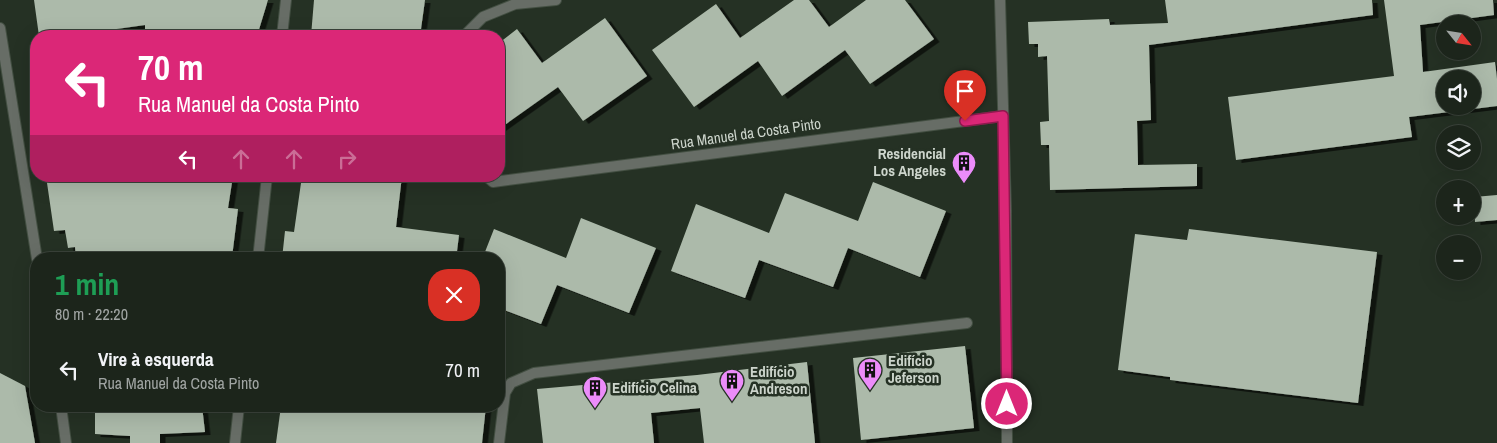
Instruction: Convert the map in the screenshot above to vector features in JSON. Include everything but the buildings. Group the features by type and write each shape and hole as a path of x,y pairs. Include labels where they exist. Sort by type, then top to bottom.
{"street":[{"path":"283,30 286,0"},
{"path":"470,30 483,17 515,4 556,0"},
{"path":"1000,0 1008,443"},
{"path":"0,28 36,252"},
{"name":"Rua Manuel da Costa Pinto","path":"505,177 1003,116"},
{"path":"259,252 266,182"},
{"path":"505,400 511,383 534,373 967,323"},
{"path":"61,412 66,443"},
{"path":"235,443 239,412"},
{"path":"499,443 503,412"}],"place":[{"name":"Residencial Los Angeles","path":"964,184"},
{"name":"Edifício Jeferson","path":"870,391"},
{"name":"Edifício Andreson","path":"732,402"},
{"name":"Edifício Celina","path":"595,409"}],"route":[{"path":"965,121 1003,116 1006,211 1007,404"}]}
